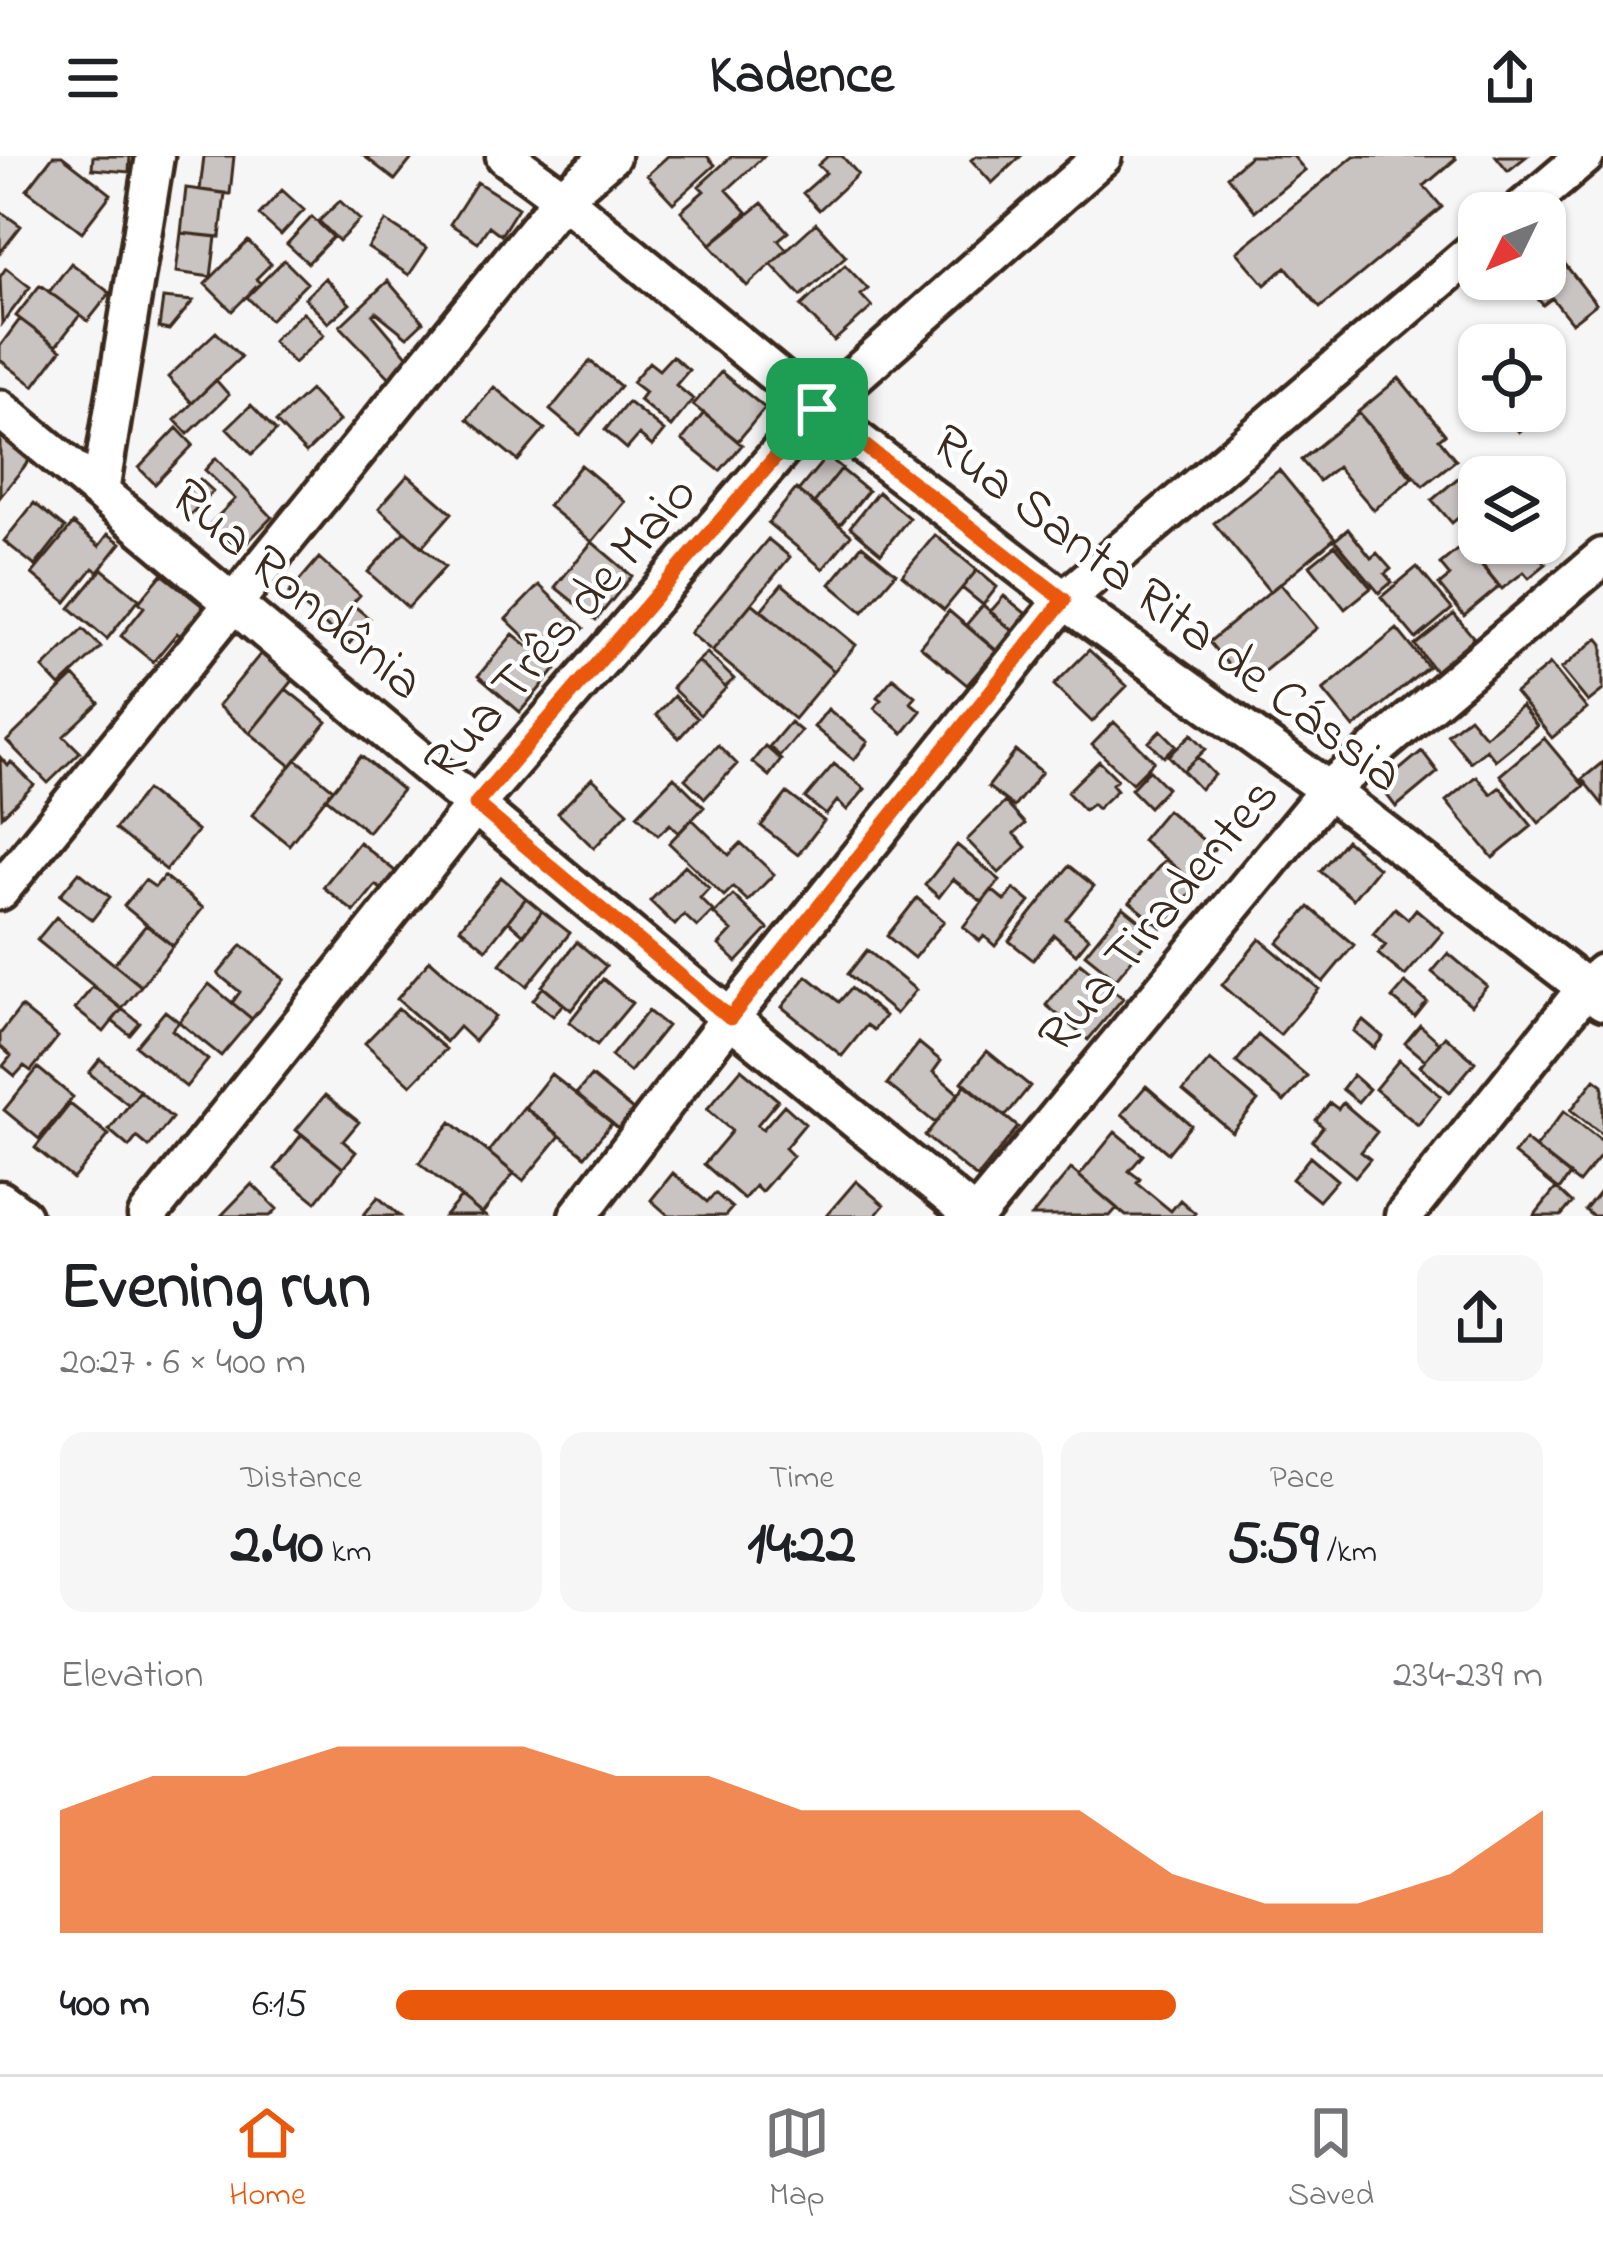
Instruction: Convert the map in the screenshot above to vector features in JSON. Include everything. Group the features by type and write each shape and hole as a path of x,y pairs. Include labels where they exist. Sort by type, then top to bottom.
{"street":[{"path":"100,492 155,156"},
{"name":"Rua Santa Rita de Cássia","path":"506,156 817,409 1064,600 1597,987"},
{"path":"0,891 562,198 611,156"},
{"name":"Rua Três de Maio","path":"147,1216 476,804 817,409 1103,156"},
{"path":"1543,192 1585,156"},
{"path":"578,1216 1064,600 1458,264"},
{"name":"Rua Rondônia","path":"0,409 730,1018 975,1216"},
{"name":"Rua Tiradentes","path":"975,1216 1328,790 1603,557"},
{"path":"1404,1216 1597,987"},
{"path":"0,1200 22,1216"}],"building":[{"path":"53,156 62,156 111,194 82,232 27,190"},
{"path":"93,156 130,156 129,172 92,169"},
{"path":"204,156 234,156 230,194 200,190"},
{"path":"364,156 414,156 395,180"},
{"path":"668,156 707,156 715,165 673,203 647,175"},
{"path":"732,156 764,156 727,190 747,212 711,244 681,211 704,191 699,186"},
{"path":"828,156 842,156 858,174 819,210 803,193 826,173 818,165"},
{"path":"1021,156 992,183 971,160"},
{"path":"1250,156 1293,156 1305,170 1255,211 1227,176"},
{"path":"1354,156 1456,159 1424,186 1442,207 1320,308 1286,267 1265,285 1237,252"},
{"path":"1496,156 1527,156 1508,171"},
{"path":"477,182 518,208 501,235 489,226 478,242 450,224"},
{"path":"186,188 225,193 220,237 181,233"},
{"path":"282,190 304,210 281,235 259,215"},
{"path":"340,201 360,220 339,241 319,221"},
{"path":"762,203 788,232 778,240 787,250 747,286 710,245"},
{"path":"0,211 21,226 0,253"},
{"path":"312,217 333,237 308,263 287,244"},
{"path":"386,221 427,248 409,275 368,248"},
{"path":"816,223 846,256 801,296 771,264"},
{"path":"181,233 216,237 211,277 176,272"},
{"path":"248,241 271,264 256,279 260,283 232,311 205,284"},
{"path":"284,260 307,283 270,320 247,297"},
{"path":"71,263 110,293 88,321 49,292"},
{"path":"845,265 868,289 861,295 872,307 834,341 801,306"},
{"path":"1566,265 1596,304 1572,323 1554,300 1566,300"},
{"path":"6,268 30,287 2,324 0,277"},
{"path":"325,278 350,304 328,323 305,298"},
{"path":"388,281 423,322 407,337 376,312 373,315 415,365 395,383 340,326"},
{"path":"40,285 80,315 56,346 16,316"},
{"path":"163,298 193,301 169,330 159,328"},
{"path":"303,312 324,335 294,363 272,341"},
{"path":"20,319 61,350 34,386 0,360 0,346"},
{"path":"216,332 241,357 192,403 168,377"},
{"path":"672,356 689,370 676,385 693,399 671,427 639,400 645,392 632,382 649,362 659,370"},
{"path":"590,361 620,386 580,435 550,410"},
{"path":"721,372 765,408 738,441 693,405"},
{"path":"1399,378 1445,434 1439,439 1456,460 1423,486 1358,412"},
{"path":"216,380 229,395 188,434 175,420"},
{"path":"494,387 545,429 518,461 467,419"},
{"path":"310,390 339,421 306,453 276,422"},
{"path":"628,402 664,431 652,446 639,435 627,449 605,430"},
{"path":"251,405 276,431 252,454 227,428"},
{"path":"704,413 742,445 720,471 682,440"},
{"path":"1359,413 1412,478 1374,510 1337,467 1319,481 1301,460"},
{"path":"177,428 193,445 155,484 139,468"},
{"path":"4,434 32,457 0,497 0,438"},
{"path":"827,456 842,468 814,503 798,491"},
{"path":"216,458 272,517 239,551 211,523 235,499 205,470"},
{"path":"581,465 625,502 592,542 548,506"},
{"path":"841,469 868,491 840,525 814,503"},
{"path":"1279,470 1335,538 1270,592 1214,523"},
{"path":"408,475 452,513 422,547 379,508"},
{"path":"1458,478 1458,518 1452,523 1432,500"},
{"path":"200,479 213,491 189,516 177,504"},
{"path":"796,489 851,535 823,569 768,523"},
{"path":"878,492 909,518 881,553 850,527"},
{"path":"34,503 65,528 35,566 4,541"},
{"path":"73,524 99,546 108,534 121,543 66,602 32,574"},
{"path":"1348,529 1371,558 1377,553 1391,569 1385,574 1392,582 1379,593 1335,540"},
{"path":"405,531 445,567 408,608 368,572"},
{"path":"935,535 977,570 944,610 902,575"},
{"path":"768,539 790,557 712,651 690,633"},
{"path":"592,542 632,576 596,620 555,587"},
{"path":"862,545 896,573 863,612 830,584"},
{"path":"1335,545 1371,588 1345,609 1310,565"},
{"path":"1458,549 1458,564 1480,564 1499,587 1464,616 1439,585 1450,576 1440,564"},
{"path":"319,558 360,595 352,604 370,619 348,645 289,593"},
{"path":"1481,564 1546,564 1529,578 1524,572 1502,589"},
{"path":"1417,567 1452,609 1416,639 1381,597"},
{"path":"102,569 139,599 107,639 70,608"},
{"path":"977,570 997,587 983,605 962,588"},
{"path":"162,574 205,608 153,662 121,636 144,607 139,602"},
{"path":"1280,583 1317,628 1246,686 1209,642"},
{"path":"782,584 856,645 834,671 761,610"},
{"path":"539,585 584,628 551,662 506,619"},
{"path":"1004,596 1035,621 1022,638 990,612"},
{"path":"752,603 834,671 794,719 712,651"},
{"path":"983,605 1019,636 1003,656 966,625"},
{"path":"949,611 996,651 967,685 920,646"},
{"path":"1454,614 1474,638 1435,671 1415,645"},
{"path":"83,629 101,647 60,686 43,668"},
{"path":"1397,629 1428,667 1354,728 1323,690"},
{"path":"513,634 556,669 520,712 478,676"},
{"path":"1598,638 1603,644 1603,690 1588,702 1561,669"},
{"path":"1089,650 1127,686 1092,722 1054,685"},
{"path":"262,652 295,678 250,733 218,706"},
{"path":"707,653 734,679 725,687 698,661"},
{"path":"698,661 726,688 700,715 672,688"},
{"path":"1550,664 1587,709 1552,738 1515,693"},
{"path":"74,676 99,703 64,736 80,752 48,783 7,741"},
{"path":"893,678 915,696 910,702 921,711 903,733 874,708"},
{"path":"286,689 327,722 291,766 250,733"},
{"path":"674,696 697,718 679,738 656,715"},
{"path":"1521,706 1537,726 1495,760 1486,749 1470,762 1447,734 1469,717 1485,736"},
{"path":"828,709 868,742 854,760 814,727"},
{"path":"790,722 801,731 780,756 769,747"},
{"path":"1114,722 1154,761 1132,783 1092,745"},
{"path":"1161,730 1176,745 1164,757 1149,742"},
{"path":"1192,734 1206,749 1183,771 1169,756"},
{"path":"1544,738 1584,786 1539,823 1500,775"},
{"path":"718,745 737,764 705,798 685,779"},
{"path":"765,746 781,760 769,776 752,762"},
{"path":"1016,751 1042,772 1014,807 988,787"},
{"path":"1422,751 1438,772 1396,807 1380,786"},
{"path":"361,756 402,790 368,832 326,798"},
{"path":"0,757 34,785 2,816"},
{"path":"1198,757 1215,775 1200,789 1183,771"},
{"path":"296,759 333,789 289,845 252,815"},
{"path":"1099,761 1117,779 1112,784 1117,790 1097,809 1092,804 1084,810 1067,792"},
{"path":"1603,762 1603,805 1582,779"},
{"path":"834,764 865,789 847,810 837,801 826,815 805,798"},
{"path":"1149,770 1167,788 1149,807 1131,789"},
{"path":"1476,776 1491,794 1500,787 1532,826 1493,858 1446,801"},
{"path":"674,777 704,807 679,833 670,824 658,835 637,815"},
{"path":"592,778 628,812 594,848 558,813"},
{"path":"146,790 197,831 166,870 115,829"},
{"path":"787,793 824,821 798,855 761,826"},
{"path":"1005,802 1025,824 1014,834 1026,847 999,873 967,840"},
{"path":"1167,810 1214,849 1190,879 1142,840"},
{"path":"692,819 729,855 741,843 774,874 748,901 733,887 724,896 669,843"},
{"path":"1346,840 1378,868 1353,899 1320,871"},
{"path":"359,842 400,875 386,893 376,885 354,912 323,887"},
{"path":"957,845 1000,880 982,902 953,879 939,897 925,885"},
{"path":"1165,859 1197,885 1162,928 1130,902"},
{"path":"685,865 709,888 700,898 713,911 697,927 684,915 675,925 650,901"},
{"path":"1069,866 1094,886 1066,919 1089,938 1076,954 1054,935 1033,960 1009,941"},
{"path":"79,872 110,897 92,920 60,895"},
{"path":"164,876 203,908 173,946 124,906 145,880 155,887"},
{"path":"501,877 526,898 486,949 460,928"},
{"path":"1014,889 1030,902 995,946 963,927 992,890 1005,901"},
{"path":"733,895 768,929 737,962 719,945 732,931 714,914"},
{"path":"526,898 542,911 524,935 508,921"},
{"path":"917,898 944,921 914,958 887,936"},
{"path":"1123,907 1154,932 1116,979 1085,954"},
{"path":"1309,907 1354,945 1323,982 1278,943"},
{"path":"1395,908 1408,919 1416,909 1443,932 1405,976 1378,954 1386,945 1373,934"},
{"path":"542,911 570,933 527,986 500,964"},
{"path":"56,917 141,986 122,1009 37,940"},
{"path":"146,925 173,946 141,986 114,964"},
{"path":"1260,939 1319,989 1280,1035 1222,985"},
{"path":"577,942 606,966 571,1010 542,986"},
{"path":"242,945 284,979 252,1019 232,1003 240,992 218,974"},
{"path":"867,950 916,990 896,1014 848,974"},
{"path":"1448,953 1487,986 1471,1005 1432,972"},
{"path":"430,960 495,1017 474,1041 459,1027 446,1042 397,999"},
{"path":"1080,963 1123,998 1088,1040 1046,1005"},
{"path":"807,976 839,1002 851,988 885,1016 874,1030 867,1025 842,1056 782,1007"},
{"path":"603,979 632,1003 597,1045 569,1022"},
{"path":"1405,983 1427,1002 1415,1017 1392,998"},
{"path":"209,984 252,1019 221,1056 179,1022"},
{"path":"93,986 122,1009 104,1032 75,1009"},
{"path":"543,987 563,1004 553,1016 533,1000"},
{"path":"21,1007 58,1037 31,1071 24,1066 15,1076 3,1066 11,1056 0,1046 0,1034"},
{"path":"122,1009 140,1023 130,1035 112,1021"},
{"path":"398,1009 446,1049 411,1085 365,1043"},
{"path":"165,1011 179,1022 172,1030 208,1060 186,1087 136,1046"},
{"path":"648,1011 667,1026 630,1072 611,1056"},
{"path":"1363,1020 1383,1037 1374,1048 1354,1031"},
{"path":"1420,1025 1440,1043 1425,1060 1405,1043"},
{"path":"1258,1035 1307,1076 1284,1102 1236,1062"},
{"path":"1445,1036 1475,1062 1450,1092 1420,1066"},
{"path":"919,1043 941,1061 933,1072 959,1094 935,1123 887,1084"},
{"path":"987,1051 1030,1086 1005,1117 962,1082"},
{"path":"100,1059 140,1091 129,1105 89,1073"},
{"path":"1210,1060 1258,1101 1232,1132 1183,1091"},
{"path":"1399,1060 1441,1096 1418,1125 1375,1089"},
{"path":"38,1068 73,1097 39,1139 4,1110"},
{"path":"741,1069 778,1100 757,1125 763,1129 784,1105 805,1124 785,1148 793,1156 761,1192 755,1186 744,1199 704,1164 732,1131 707,1109"},
{"path":"551,1074 612,1123 585,1156 525,1107"},
{"path":"1353,1075 1369,1089 1358,1102 1342,1089"},
{"path":"591,1076 639,1115 624,1133 576,1094"},
{"path":"1595,1079 1603,1085 1603,1135 1571,1110"},
{"path":"966,1084 1018,1127 977,1178 925,1136"},
{"path":"1146,1086 1191,1125 1168,1153 1122,1114"},
{"path":"140,1091 172,1118 149,1147 137,1137 129,1147 109,1130"},
{"path":"325,1095 359,1122 343,1141 356,1152 343,1168 296,1130"},
{"path":"1330,1103 1338,1109 1343,1103 1377,1132 1361,1152 1370,1159 1355,1177 1312,1141 1323,1127 1316,1120"},
{"path":"70,1104 109,1135 73,1179 35,1148"},
{"path":"524,1107 560,1136 523,1181 488,1152"},
{"path":"1564,1111 1603,1142 1603,1153 1579,1183 1535,1148"},
{"path":"451,1122 514,1173 482,1214 419,1163"},
{"path":"1115,1132 1143,1155 1129,1171 1140,1179 1137,1183 1171,1211 1180,1200 1195,1213 1192,1216 1126,1216 1079,1176"},
{"path":"302,1134 343,1168 316,1202 275,1169"},
{"path":"1525,1140 1570,1175 1559,1190 1514,1154"},
{"path":"1310,1157 1337,1180 1319,1201 1292,1179"},
{"path":"1071,1169 1117,1208 1110,1216 1032,1216"},
{"path":"673,1173 707,1202 715,1193 732,1208 725,1216 669,1216 651,1200"},
{"path":"856,1181 884,1205 875,1216 826,1216"},
{"path":"252,1184 277,1209 270,1216 221,1216"},
{"path":"1556,1188 1572,1203 1561,1216 1534,1216"},
{"path":"1603,1188 1603,1216 1592,1216 1585,1210"},
{"path":"378,1197 400,1216 363,1216"},
{"path":"461,1197 482,1214 485,1216 445,1216"}],"route":[{"path":"817,409 1064,600 730,1018 476,804 817,409"}]}
